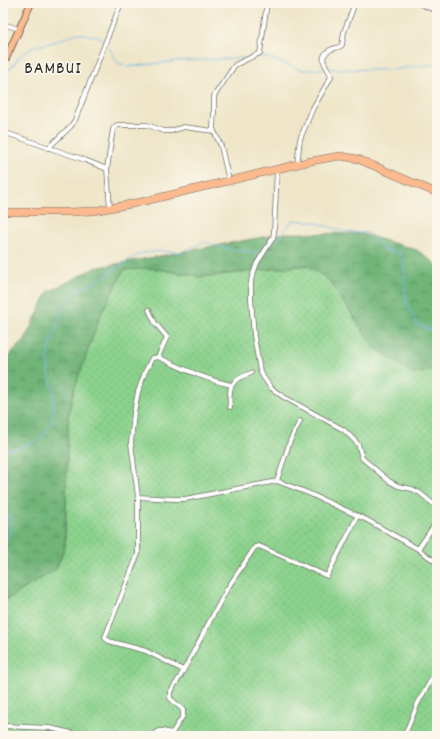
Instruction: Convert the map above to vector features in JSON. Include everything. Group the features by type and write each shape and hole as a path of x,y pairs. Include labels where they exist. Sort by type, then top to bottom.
{"highway":[{"path":"3,212 69,212 92,211 110,208 332,157 349,157 379,167 437,193"}],"main road":[{"path":"3,65 31,3"}],"street":[{"path":"48,148 71,126 75,120 119,3"},
{"path":"229,181 221,146 213,131 214,96 235,65 260,53 267,3"},
{"path":"297,164 300,139 313,108 331,77 330,72 325,68 325,55 330,50 342,46 344,32 355,3"},
{"path":"418,3 437,11"},
{"path":"3,24 19,28"},
{"path":"110,208 107,169 113,129 117,125 147,125 164,131 171,131 184,127 213,131"},
{"path":"3,132 107,169"},
{"path":"277,169 274,232 257,263 251,280 254,336 260,371 271,388 282,396 344,430 358,444 362,458 389,482 420,493 437,507"},
{"path":"150,310 155,323 167,337 159,357"},
{"path":"183,670 146,651 110,641 105,637 138,554 138,497 131,443 134,412 138,392 152,358 159,357 201,377 231,385"},
{"path":"230,407 229,397 231,385 240,376 251,373"},
{"path":"277,481 290,441 300,421"},
{"path":"138,497 175,500 185,499 277,481 308,493 366,520 418,549 437,563"},
{"path":"153,736 157,731 172,732 183,716 183,710 170,698 169,695 227,589 255,547 260,546 327,576 357,516"},
{"path":"418,549 437,521"},
{"path":"401,736 406,734 418,704 437,669"},
{"path":"3,726 50,728 84,736"}],"green space":[{"path":"285,233 362,234 417,250 437,265 437,368 413,374 372,345 330,281 307,265 203,277 151,268 124,270 100,316 74,390 68,416 65,546 56,569 3,602 3,361 25,339 48,292 95,268"},
{"path":"307,265 330,281 372,345 413,374 437,368 437,736 3,736 3,602 56,569 65,546 68,416 74,390 100,316 124,270 151,268 203,277"}],"waterway":[{"path":"3,69 10,69 20,56 33,47 54,42 77,33 100,37 104,42"},
{"path":"107,44 117,62 127,67 177,61 246,58"},
{"path":"255,57 267,57 302,70 325,69"},
{"path":"330,69 389,70 437,64"},
{"path":"273,242 280,237 293,220 313,222 346,232 369,233 384,250 400,253 404,268 406,301 417,324 437,333"},
{"path":"3,450 23,447 43,437 53,417 54,393 48,365 49,349 61,313 76,291 96,282 139,254 159,251 181,252 205,242 225,248 257,253 264,248"},
{"path":"3,513 10,517 9,534 3,546"}],"district":[{"name":"BAMBUI","path":"53,67"}]}
